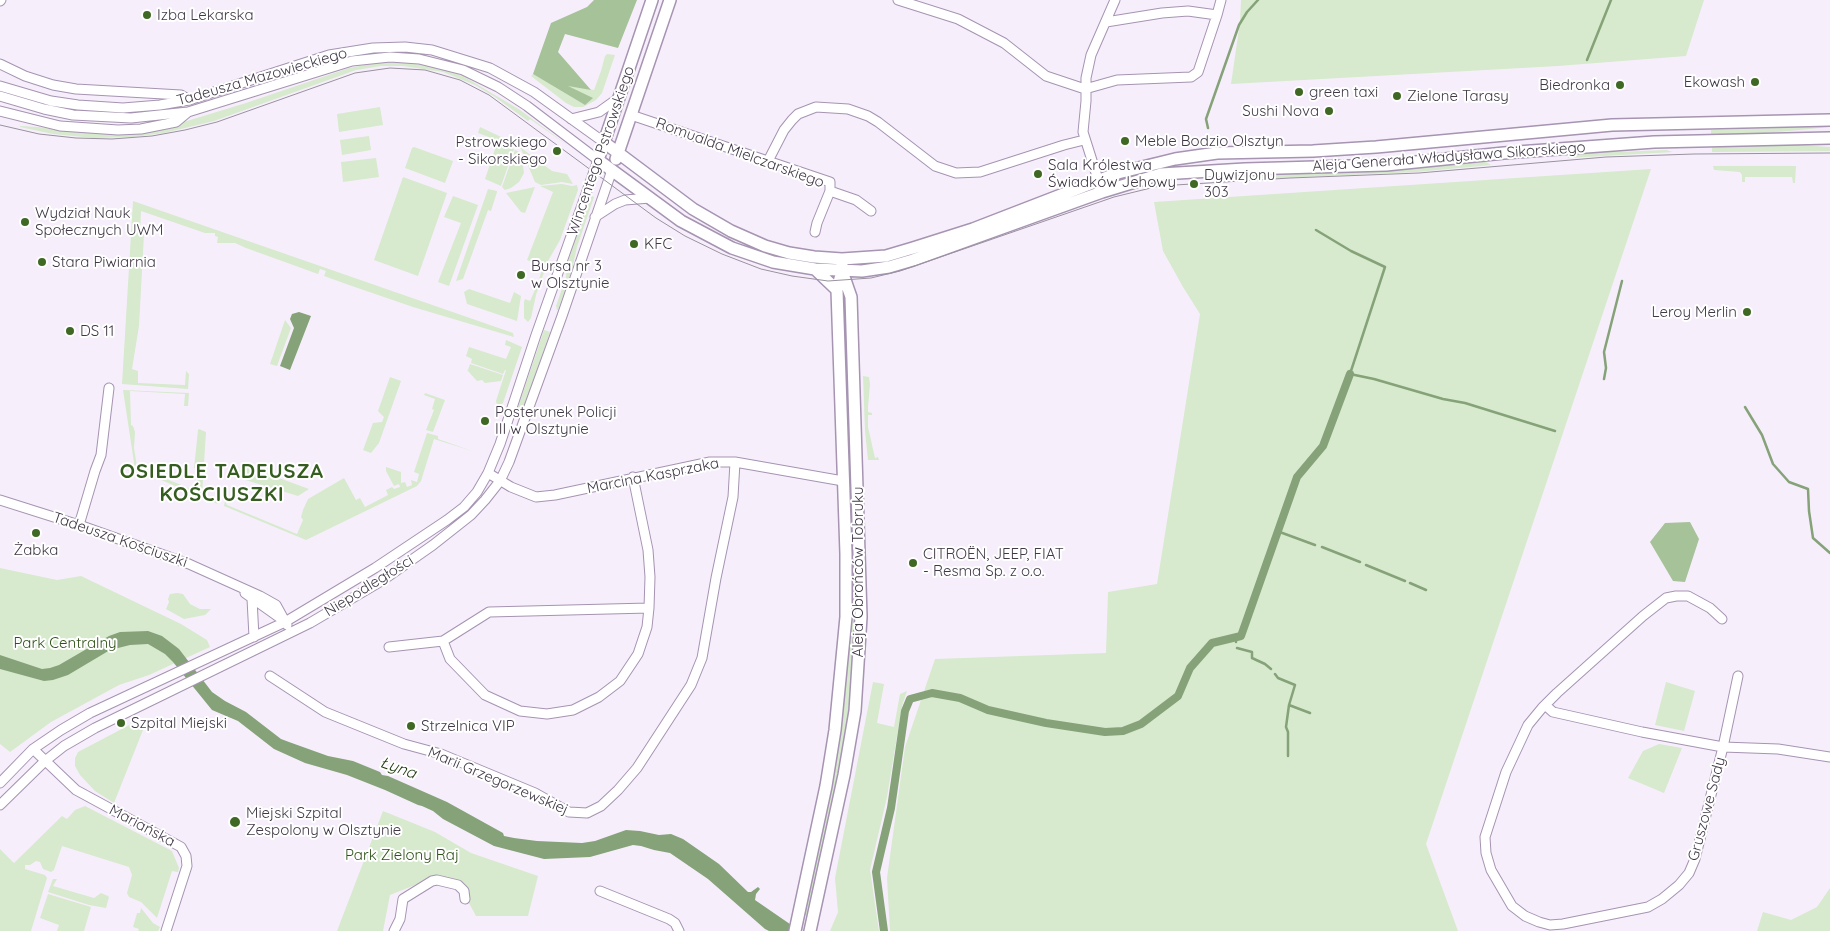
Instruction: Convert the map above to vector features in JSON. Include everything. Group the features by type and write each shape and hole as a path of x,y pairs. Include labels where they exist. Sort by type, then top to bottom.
{"main road":[{"name":"Wincentego Pstrowskiego","path":"598,160 652,0"},
{"name":"Wincentego Pstrowskiego","path":"612,170 670,0"},
{"name":"Aleja Generała Władysława Sikorskiego","path":"598,160 681,221 732,248 773,262 815,269 842,265 913,248 982,225 1118,173 1175,159 1217,153 1313,151 1376,147 1612,125 1830,120"},
{"name":"Aleja Generała Władysława Sikorskiego","path":"618,154 693,209 747,238 789,253 870,270 913,260 1148,177 1183,171 1386,165 1504,153 1644,143 1830,138"},
{"name":"Tadeusza Mazowieckiego","path":"605,143 618,154"},
{"name":"Aleja Obrońców Tobruku","path":"795,931 826,786 840,698 846,617 846,554 837,290 842,265"},
{"name":"Aleja Obrońców Tobruku","path":"810,931 844,775 855,711 861,617 851,296 842,265"},
{"path":"815,269 837,290"}],"street":[{"path":"898,0 958,19 1004,43 1046,76 1085,89 1117,80 1191,77 1198,72 1221,0"},
{"path":"1102,192 1084,140 1085,89 1091,55 1116,0"},
{"path":"1106,22 1188,11 1217,15"},
{"name":"Tadeusza Mazowieckiego","path":"0,86 51,101 98,107 141,107 189,100 329,55 374,48 406,47 432,50 490,68 534,92 605,143"},
{"name":"Tadeusza Mazowieckiego","path":"0,96 73,115 131,118 188,112 352,61 390,57 419,59 463,70 498,87 527,106 598,160"},
{"path":"0,64 25,76 53,85 76,89 181,95 189,100"},
{"path":"570,119 599,112 621,96"},
{"path":"768,161 784,130 792,120 798,114 816,107 848,109 868,116 935,166 956,173 980,172 1084,140"},
{"path":"0,111 60,126 118,130 141,129 176,122 188,112"},
{"name":"Romualda Mielczarskiego","path":"631,115 830,182 830,191 816,223 816,232"},
{"name":"Wincentego Pstrowskiego","path":"488,474 598,160"},
{"name":"Wincentego Pstrowskiego","path":"500,481 509,462 562,316 612,170"},
{"path":"830,191 856,200 871,211"},
{"path":"595,217 625,200 650,198"},
{"path":"79,525 95,471 102,455 109,388"},
{"path":"510,415 524,421"},
{"name":"Marcina Kasprzaka","path":"488,474 536,497 555,495 710,462 735,462 843,481"},
{"name":"Marii Grzegorzewskiej","path":"270,676 325,712 404,744 449,757 535,793 569,812 587,813 601,806 637,768 695,676 702,658 733,497 735,462"},
{"name":"Niepodległości","path":"33,749 90,713 285,622 354,582 464,507 477,492 488,474"},
{"path":"443,641 450,659 485,695 520,711 546,714 573,710 599,698 620,681 638,654 647,627 649,608 650,577 648,550 632,478"},
{"name":"Niepodległości","path":"45,762 64,746 95,728 310,623 383,580 433,545 471,515 500,481"},
{"name":"Tadeusza Kościuszki","path":"0,500 79,525 189,564 260,596 276,605 291,632"},
{"name":"Tadeusza Kościuszki","path":"237,586 285,622"},
{"name":"Gruszowe Sady","path":"1722,619 1710,608 1688,596 1666,598 1643,616 1545,705 1528,725 1506,772 1485,837 1486,854 1491,870 1512,906 1525,916 1539,922 1550,925 1563,924 1648,907 1662,899 1679,885 1689,873 1696,859 1738,676"},
{"path":"252,599 254,637"},
{"path":"389,647 443,641 489,612 649,608"},
{"name":"Gruszowe Sady","path":"1545,705 1553,712 1642,732 1723,747"},
{"path":"1723,747 1778,749 1830,757"},
{"path":"0,783 33,749"},
{"name":"Mariańska","path":"33,749 76,790 181,847 186,856 187,866 166,931"},
{"path":"0,805 45,762"},
{"path":"394,931 400,919 402,899 432,881 437,880 458,885 464,891 465,899"},
{"path":"600,891 669,919 675,923 679,931"}],"green space":[{"path":"1241,0 1704,0 1686,56 1558,66 1231,84 1240,22"},
{"path":"607,54 615,55 602,93 596,100 583,107 574,107 566,103 531,76 533,74 585,105 565,85 594,90"},
{"path":"396,62 433,66 463,76 520,110 570,147 530,119 528,121 475,85 443,72 403,66 381,66 356,70 214,121 164,133 133,137 94,138 53,134 20,127 117,134 164,128 246,103 349,68 376,63"},
{"path":"380,107 383,125 339,132 337,114"},
{"path":"1830,124 1830,127 1711,137 1711,130"},
{"path":"480,127 516,144 552,171 567,174 573,184 562,182 541,185 535,182 521,149 478,133"},
{"path":"369,136 371,150 342,155 340,140"},
{"path":"497,143 514,149 501,186 485,179"},
{"path":"1782,144 1830,147 1830,151 1712,152 1712,146"},
{"path":"414,147 453,161 445,183 405,168"},
{"path":"515,150 519,152 522,158 524,173 519,182 505,190 502,187"},
{"path":"1666,150 1673,152 1568,158 1568,156 1587,151"},
{"path":"376,158 379,177 343,182 341,162"},
{"path":"1484,161 1491,165 1416,172 1236,180 1235,175 1368,171"},
{"path":"1713,166 1796,166 1795,183 1793,183 1792,177 1745,177 1745,182 1742,182 1740,172 1714,170"},
{"path":"1651,169 1426,844 1458,931 890,931 887,878 905,747 935,659 1106,653 1108,592 1157,584 1200,314 1163,251 1154,202"},
{"path":"403,177 447,193 418,276 374,260"},
{"path":"577,185 578,190 560,240 548,261 536,295 531,318 528,322 524,318 524,302 525,299 530,301 543,266 527,260 553,192 540,186"},
{"path":"535,187 525,213 521,212 506,193"},
{"path":"488,189 497,191 491,211 488,210 463,279 456,281"},
{"path":"590,195 594,197 577,247 572,270 557,310 556,306 566,277 567,264"},
{"path":"453,196 478,205 449,286 438,282 461,223 444,217"},
{"path":"133,201 513,333 514,337 413,307 349,285 324,276 326,271 320,269 318,274 235,243 217,243 218,237 215,236 215,233 205,233 141,211 140,233 144,234 139,326 132,369 138,371 138,383 185,385 186,371 189,374 188,389 122,384"},
{"path":"469,289 510,303 514,292 521,296 517,321 467,304 464,292"},
{"path":"842,295 844,295 847,377 853,457 847,457"},
{"path":"285,320 291,328 277,366 270,364"},
{"path":"544,330 550,332 523,410 518,412 517,410"},
{"path":"506,340 522,347 503,403 499,406 496,401 506,370 503,374 471,363 472,359 466,356 469,347 506,359 511,347 505,345"},
{"path":"470,364 503,375 501,381 485,383 482,380 477,381 467,370"},
{"path":"863,376 869,377 868,412 872,413 872,415 868,415 868,427 875,458 878,457 879,460 868,460"},
{"path":"390,377 401,381 379,443 371,453 363,450 373,423 382,422 384,417 378,411"},
{"path":"123,390 189,393 188,406 184,406 185,394 130,391 131,425 135,432 134,448 137,467 196,491 198,469 194,468 198,430 206,432 202,495 214,499 218,504 135,469"},
{"path":"425,393 445,400 433,432 426,430 434,410 432,409 435,399 424,395"},
{"path":"427,433 438,436 438,439 475,452 434,439 421,481 417,486 306,540 224,506 225,501 227,505 297,534 303,520 301,517 308,499 344,478 356,500 360,498 365,507 388,495 386,490 392,487 394,489 400,487 399,484 394,486 386,471 386,467 401,472 401,483 405,482 407,487 412,485 411,480 417,482 419,474 414,472"},
{"path":"244,467 249,467 309,489 298,496 239,478 239,471"},
{"path":"852,500 856,629 851,693 842,757 809,917 804,914 836,756 845,693 850,629 849,511"},
{"name":"Park Centralny","path":"0,568 57,580 81,576 181,624 207,640 210,647 149,675 119,685 51,722 10,752 0,744"},
{"path":"170,594 183,594 190,604 200,609 211,609 205,615 184,619 166,609"},
{"path":"873,682 884,684 877,723 894,727 900,694 907,691 902,706 887,797 870,870 879,931 830,931 838,912 835,878"},
{"path":"1666,682 1695,691 1684,731 1655,725"},
{"path":"137,721 143,730 114,803 95,791 80,775 75,766 75,758 78,752"},
{"path":"1659,744 1682,748 1664,793 1628,778 1643,751"},
{"path":"85,806 172,851 179,868 178,872 172,871 157,918 141,902 129,897 127,893 132,875 129,867 62,846 54,870 51,872 43,869 40,862 36,861 30,865 25,865 25,869 45,875 47,878 31,931 0,931 0,849 14,863 62,816 67,819 75,810"},
{"name":"Park Zielony Raj","path":"383,811 435,832 471,853 538,876 528,916 476,916 457,881 430,879 390,895 383,931 337,931"},
{"path":"53,879 57,879 53,886 94,898 101,893 108,896 106,908 89,905 48,892"},
{"path":"1830,888 1830,931 1757,931 1763,912 1791,920 1817,907"},
{"path":"48,894 91,907 84,931 57,931 59,925 40,918"},
{"path":"141,908 153,923 160,927 158,931 138,931 139,929 133,927 137,913 140,913"}],"shaded area":[{"path":"594,0 637,0 618,48 565,34 558,52 591,90 568,86 593,98 585,105 533,74 551,23 587,7"},
{"path":"299,312 311,316 290,370 280,366 294,328 290,319 292,314"},
{"path":"1690,522 1699,539 1685,582 1673,581 1650,542 1665,523"},
{"path":"148,631 162,636 179,649 212,692 246,712 281,739 328,756 353,761 380,772 382,775 447,802 503,833 504,836 537,841 582,843 595,841 626,830 659,835 671,834 683,839 719,864 748,892 758,887 760,889 756,894 755,900 800,931 769,931 765,929 708,879 670,853 633,845 590,857 544,859 494,846 422,806 347,775 305,763 274,749 238,721 212,710 173,662 165,654 148,644 130,645 110,650 68,675 53,680 44,681 0,669 0,655 42,669 50,668 59,665 109,636 120,632"}],"waterway":[{"path":"1208,128 1206,119 1239,25 1258,0"},
{"path":"1587,60 1611,0"},
{"path":"1316,230 1351,251 1385,267 1350,374 1443,399 1465,403 1555,431"},
{"path":"1604,379 1606,368 1604,352 1622,281"},
{"path":"884,931 876,872 891,808 905,711 910,699 932,693 960,698 988,710 1046,723 1105,732 1123,731 1141,724 1178,696 1190,668 1212,643 1241,636 1297,477 1323,446 1350,374"},
{"path":"1745,407 1762,435 1773,464 1789,482 1808,489 1813,538 1830,553"},
{"path":"1277,531 1315,545"},
{"path":"1322,547 1360,562"},
{"path":"1366,565 1405,581"},
{"path":"1410,583 1426,590"},
{"path":"1236,637 1236,642"},
{"path":"1237,648 1252,652 1252,658 1271,669"},
{"path":"1275,674 1278,678 1295,685 1289,705 1286,727 1288,732 1288,756"},
{"path":"1289,705 1310,713"}],"tram line":[{"path":"0,125 39,134 76,138 112,139 152,136 217,122 355,73 390,68 425,70 460,80 489,95 656,218 685,236 722,254 761,269 828,281 871,278 900,271 1114,197 1159,186 1419,173 1606,157 1830,153"}],"place":[{"name":"Izba Lekarska","path":"147,15"},
{"name":"Ekowash","path":"1755,82"},
{"name":"Biedronka","path":"1620,85"},
{"name":"green taxi","path":"1299,92"},
{"name":"Zielone Tarasy","path":"1397,96"},
{"name":"Sushi Nova","path":"1329,111"},
{"name":"Meble Bodzio Olsztyn","path":"1125,141"},
{"name":"Pstrowskiego - Sikorskiego","path":"557,151"},
{"name":"Sala Królestwa Świadków Jehowy","path":"1038,174"},
{"name":"Dywizjonu 303","path":"1194,184"},
{"name":"Wydział Nauk Społecznych UWM","path":"25,222"},
{"name":"KFC","path":"634,244"},
{"name":"Stara Piwiarnia","path":"42,262"},
{"name":"Bursa nr 3 w Olsztynie","path":"521,275"},
{"name":"Leroy Merlin","path":"1747,312"},
{"name":"DS 11","path":"70,331"},
{"name":"Posterunek Policji III w Olsztynie","path":"485,421"},
{"name":"Żabka","path":"36,533"},
{"name":"CITROËN, JEEP, FIAT - Resma Sp. z o.o.","path":"913,563"},
{"name":"Szpital Miejski","path":"121,723"},
{"name":"Strzelnica VIP","path":"411,726"},
{"name":"Miejski Szpital Zespolony w Olsztynie","path":"235,822"}],"district":[{"name":"OSIEDLE TADEUSZA KOŚCIUSZKI","path":"222,484"}],"water label":[{"name":"Łyna","path":"398,768"}]}
